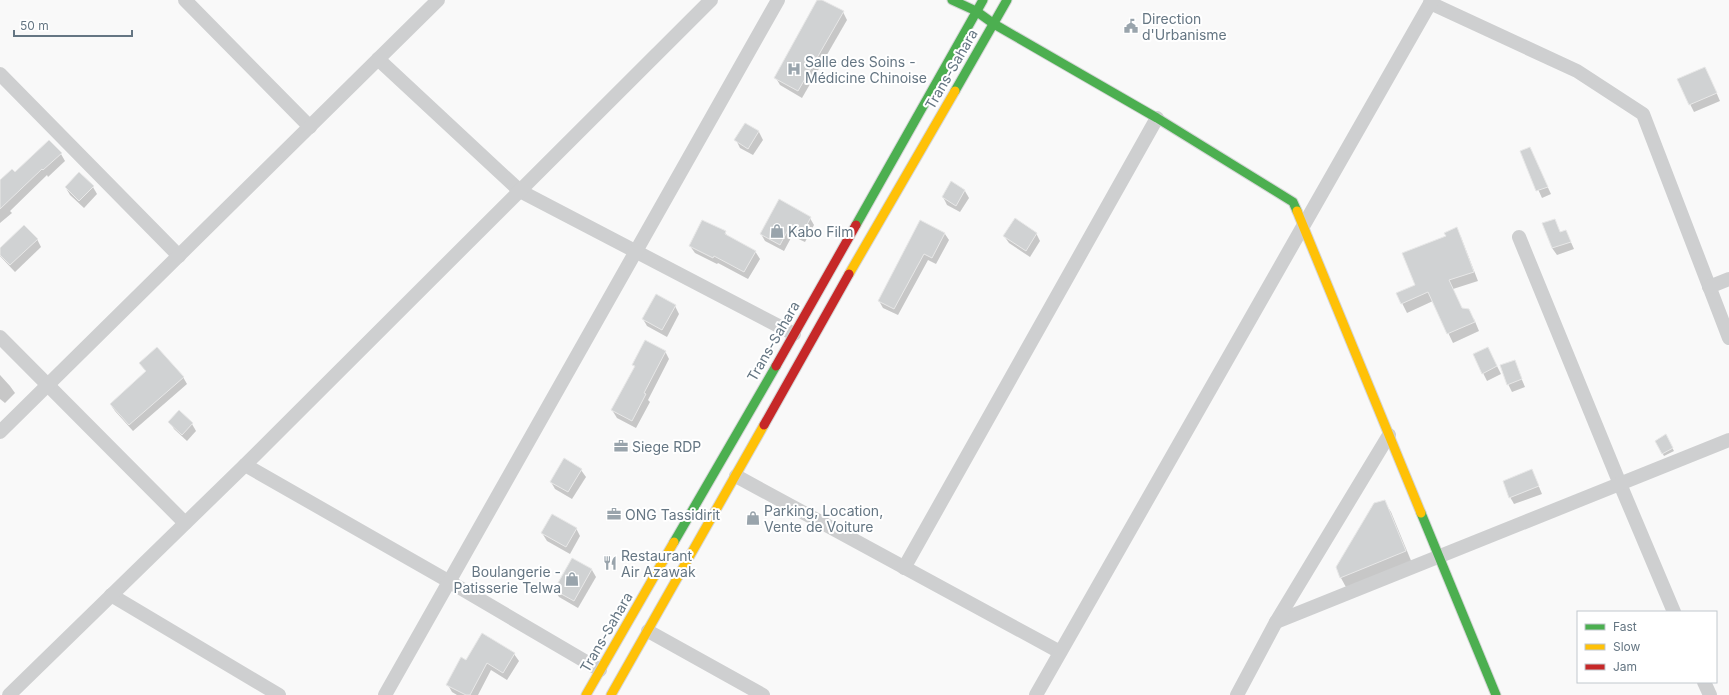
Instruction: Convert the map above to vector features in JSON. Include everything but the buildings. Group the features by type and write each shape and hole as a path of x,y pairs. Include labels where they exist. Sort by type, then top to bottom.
{"main road":[{"path":"952,0 976,12 994,24 1156,118 1293,202 1496,695"},
{"name":"Trans-Sahara","path":"586,695 794,334 983,0"},
{"name":"Trans-Sahara","path":"611,695 736,476 813,337 1007,0"}],"street":[{"path":"185,0 310,127"},
{"path":"0,432 438,0"},
{"path":"9,695 245,465 711,0"},
{"path":"385,695 778,0"},
{"path":"1036,695 1431,2 1578,71 1643,114 1729,338"},
{"path":"378,59 520,190 794,334"},
{"path":"0,74 179,256"},
{"path":"904,568 1156,118"},
{"path":"1519,237 1674,611"},
{"path":"1710,287 1729,280"},
{"path":"0,337 185,524"},
{"path":"1237,695 1276,622 1389,435"},
{"path":"1276,622 1729,440"},
{"path":"245,465 600,670"},
{"path":"736,476 1060,652"},
{"path":"111,595 279,695"},
{"path":"648,631 764,695"},
{"path":"1704,683 1710,695"}],"traffic: fast":[{"path":"952,0 976,11 994,24 1157,118 1293,202 1297,211"},
{"path":"856,225 983,0"},
{"path":"955,91 1007,0"},
{"path":"674,542 776,366"},
{"path":"1421,513 1496,695"}],"traffic: slow":[{"path":"849,274 955,91"},
{"path":"1297,211 1421,513"},
{"path":"611,695 764,425"},
{"path":"586,695 674,542"}],"traffic: jam":[{"path":"776,366 856,225"},
{"path":"764,425 849,274"}],"place":[{"name":"Direction d'Urbanisme","path":"1131,26"},
{"name":"Salle des Soins - Médicine Chinoise","path":"794,69"},
{"name":"Kabo Film","path":"777,231"},
{"name":"Siege RDP","path":"621,446"},
{"name":"ONG Tassidirit","path":"614,514"},
{"name":"Parking, Location, Vente de Voiture","path":"753,518"},
{"name":"Restaurant Air Azawak","path":"610,563"},
{"name":"Boulangerie - Patisserie Telwa","path":"572,579"}]}
